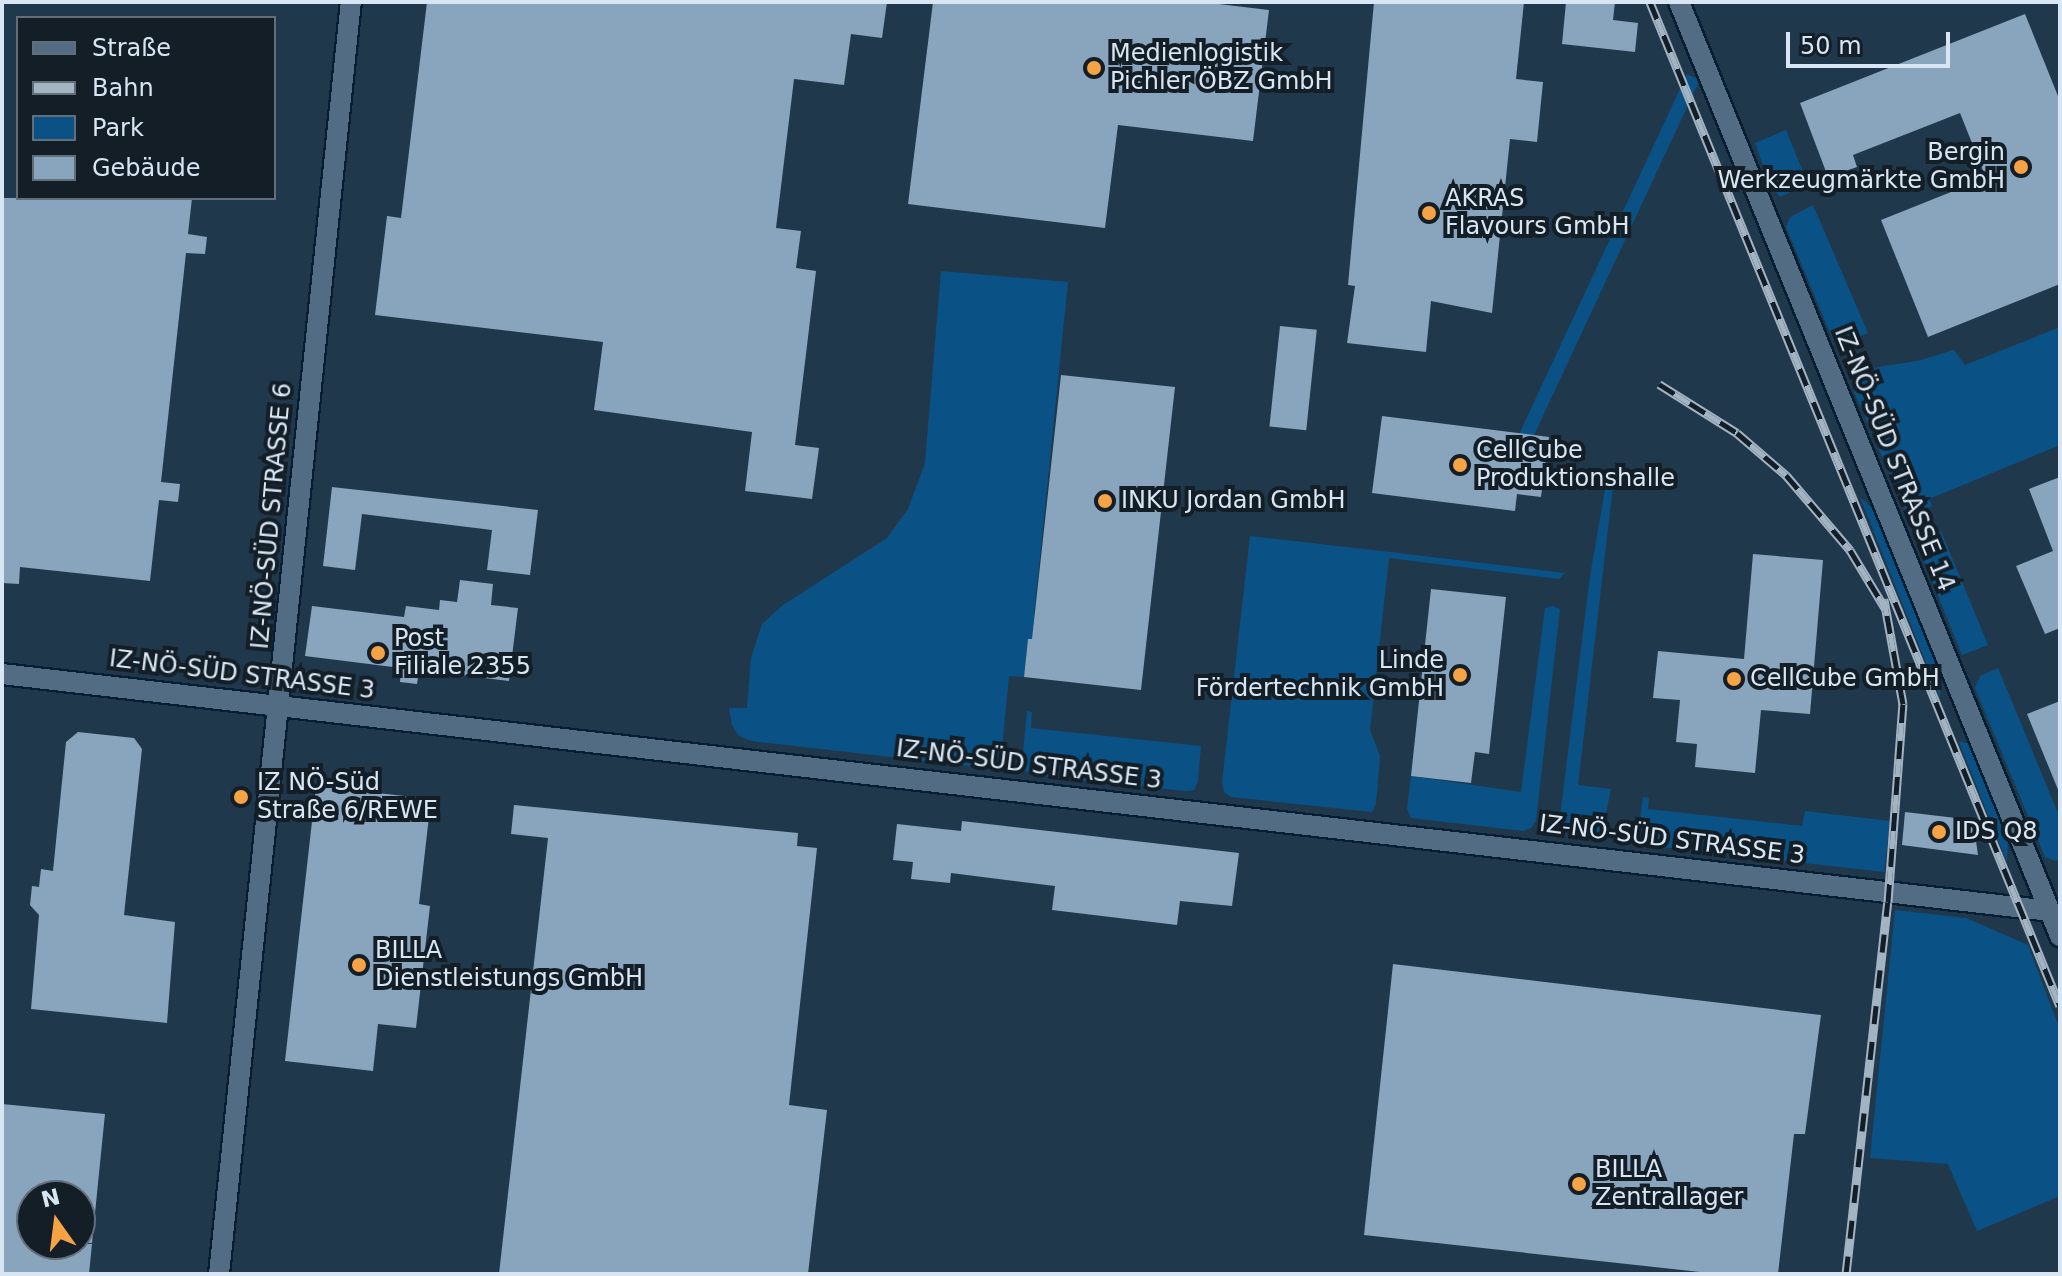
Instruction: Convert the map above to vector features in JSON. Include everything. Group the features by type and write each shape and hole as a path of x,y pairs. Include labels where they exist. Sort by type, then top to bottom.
{"street":[{"name":"IZ-NÖ-SÜD STRASSE 6","path":"219,1274 351,2"},
{"name":"IZ-NÖ-SÜD STRASSE 14","path":"1679,2 2060,936"},
{"name":"IZ-NÖ-SÜD STRASSE 3","path":"2,674 2049,911"}],"green space":[{"path":"1687,74 1700,80 1526,453 1513,447"},
{"path":"1786,130 1808,184 1780,197 1770,184 1755,143"},
{"path":"1813,205 1868,333 1841,345 1833,340 1786,227 1790,217"},
{"path":"941,271 1068,282 1034,615 1104,647 1028,639 1024,677 1009,676 1001,758 996,766 987,768 752,741 739,736 732,725 729,708 747,708 751,658 762,624 783,605 887,538 908,509 925,463"},
{"path":"2060,327 2060,445 1929,499 1932,506 1906,512 1854,392 1856,378 1878,367 1917,361 1954,350 1965,365"},
{"path":"1607,478 1614,478 1578,785 1611,789 1603,828 1595,836 1583,837 1562,832 1559,825 1590,576"},
{"path":"1860,497 1876,512 1941,668 1940,698"},
{"path":"1941,531 1988,645 1962,655 1919,549 1923,539"},
{"path":"1250,536 1565,573 1559,579 1389,558 1370,730 1380,756 1376,804 1372,812 1231,797 1224,792 1222,782"},
{"path":"1552,606 1560,609 1536,821 1531,828 1523,831 1411,818 1407,809 1411,776 1521,792 1545,608"},
{"path":"1998,668 2060,818 2060,860 2045,857 1975,688 1980,676"},
{"path":"1027,711 1032,712 1031,728 1201,746 1198,781 1194,790 1186,791 1031,775 1022,763"},
{"path":"1959,742 1969,743 1975,752 2008,834 2007,862"},
{"path":"1643,797 1649,798 1648,809 1802,826 1805,811 1890,821 1884,872 1661,847 1644,837 1639,827"},
{"path":"1895,910 1966,918 2028,945 2060,1030 2060,1196 1977,1231 1948,1164 1870,1158"}],"building":[{"path":"427,2 887,2 882,38 851,34 844,85 794,79 776,228 801,231 796,268 816,271 795,445 819,448 812,499 745,491 752,432 594,410 603,342 375,315 387,216 401,218"},
{"name":"Medienlogistik Pichler ÖBZ GmbH","path":"933,2 1202,2 1269,10 1253,141 1118,125 1105,228 908,204"},
{"name":"AKRAS Flavours GmbH","path":"1374,2 1524,2 1516,79 1543,82 1537,142 1510,139 1492,313 1431,301 1426,352 1347,343 1355,286 1348,285"},
{"path":"1566,2 1615,2 1613,20 1638,23 1635,52 1562,44"},
{"name":"Bergin Werkzeugmärkte GmbH","path":"2025,14 2060,101 2060,284 1928,337 1881,220 1986,178 1960,113 1853,155 1857,167 1828,177 1800,103"},
{"path":"2,198 192,200 188,234 207,237 205,254 186,253 161,482 180,484 178,502 159,500 150,581 20,567 19,584 2,583"},
{"path":"1280,326 1317,330 1306,430 1269,426"},
{"name":"INKU Jordan GmbH","path":"1061,375 1175,387 1141,690 1024,677 1028,639 1032,639"},
{"name":"CellCube Produktionshalle","path":"1382,416 1549,437 1541,497 1517,494 1515,511 1372,493"},
{"path":"2060,477 2060,628 2045,634 2016,566 2053,551 2029,489"},
{"path":"332,487 538,510 530,575 487,570 492,530 362,514 355,570 323,566"},
{"name":"CellCube GmbH","path":"1753,554 1823,560 1810,714 1761,710 1755,773 1695,767 1697,744 1676,742 1680,700 1653,698 1658,651 1744,659"},
{"path":"460,580 493,584 491,605 518,608 509,681 419,670 417,684 400,682 401,668 305,656 312,606 404,617 406,606 439,610 440,600 457,602"},
{"name":"Linde Fördertechnik GmbH","path":"1431,589 1506,597 1489,754 1475,752 1471,783 1411,776"},
{"path":"2060,701 2060,792 2059,792 2027,714"},
{"path":"78,732 134,738 142,749 124,915 175,922 167,1023 31,1009 39,915 30,905 32,886 39,887 41,869 53,871 66,742"},
{"name":"BILLA Dienstleistungs GmbH","path":"316,786 431,799 419,904 430,906 416,1028 378,1024 373,1071 285,1061"},
{"path":"514,805 798,833 797,846 817,848 789,1105 827,1110 808,1274 499,1274 548,838 511,834"},
{"name":"IDS Q8","path":"1905,812 1973,820 1978,855 1902,845"},
{"path":"962,821 1239,853 1232,906 1180,901 1177,925 1052,910 1055,886 951,873 950,883 911,879 913,862 893,860 897,824 961,831"},
{"path":"1393,964 1821,1015 1805,1134 1794,1134 1778,1274 1718,1274 1364,1235"},
{"path":"2,1104 105,1114 96,1203 96,1180 16,1180 16,1260 90,1260 89,1274 2,1274"}],"railway":[{"path":"1650,2 2060,1006"},
{"path":"1659,384 1737,433 1786,475 1850,550 1885,608"},
{"path":"1846,1274 1888,902 1903,704 1884,599"}],"place":[{"name":"Medienlogistik Pichler ÖBZ GmbH","path":"1094,68"},
{"name":"Bergin Werkzeugmärkte GmbH","path":"2021,167"},
{"name":"AKRAS Flavours GmbH","path":"1429,213"},
{"name":"CellCube Produktionshalle","path":"1460,465"},
{"name":"INKU Jordan GmbH","path":"1105,501"},
{"name":"Post Filiale 2355","path":"378,653"},
{"name":"Linde Fördertechnik GmbH","path":"1460,675"},
{"name":"CellCube GmbH","path":"1734,679"},
{"name":"IZ NÖ-Süd Straße 6/REWE","path":"241,797"},
{"name":"IDS Q8","path":"1939,832"},
{"name":"BILLA Dienstleistungs GmbH","path":"359,965"},
{"name":"BILLA Zentrallager","path":"1579,1184"}]}
